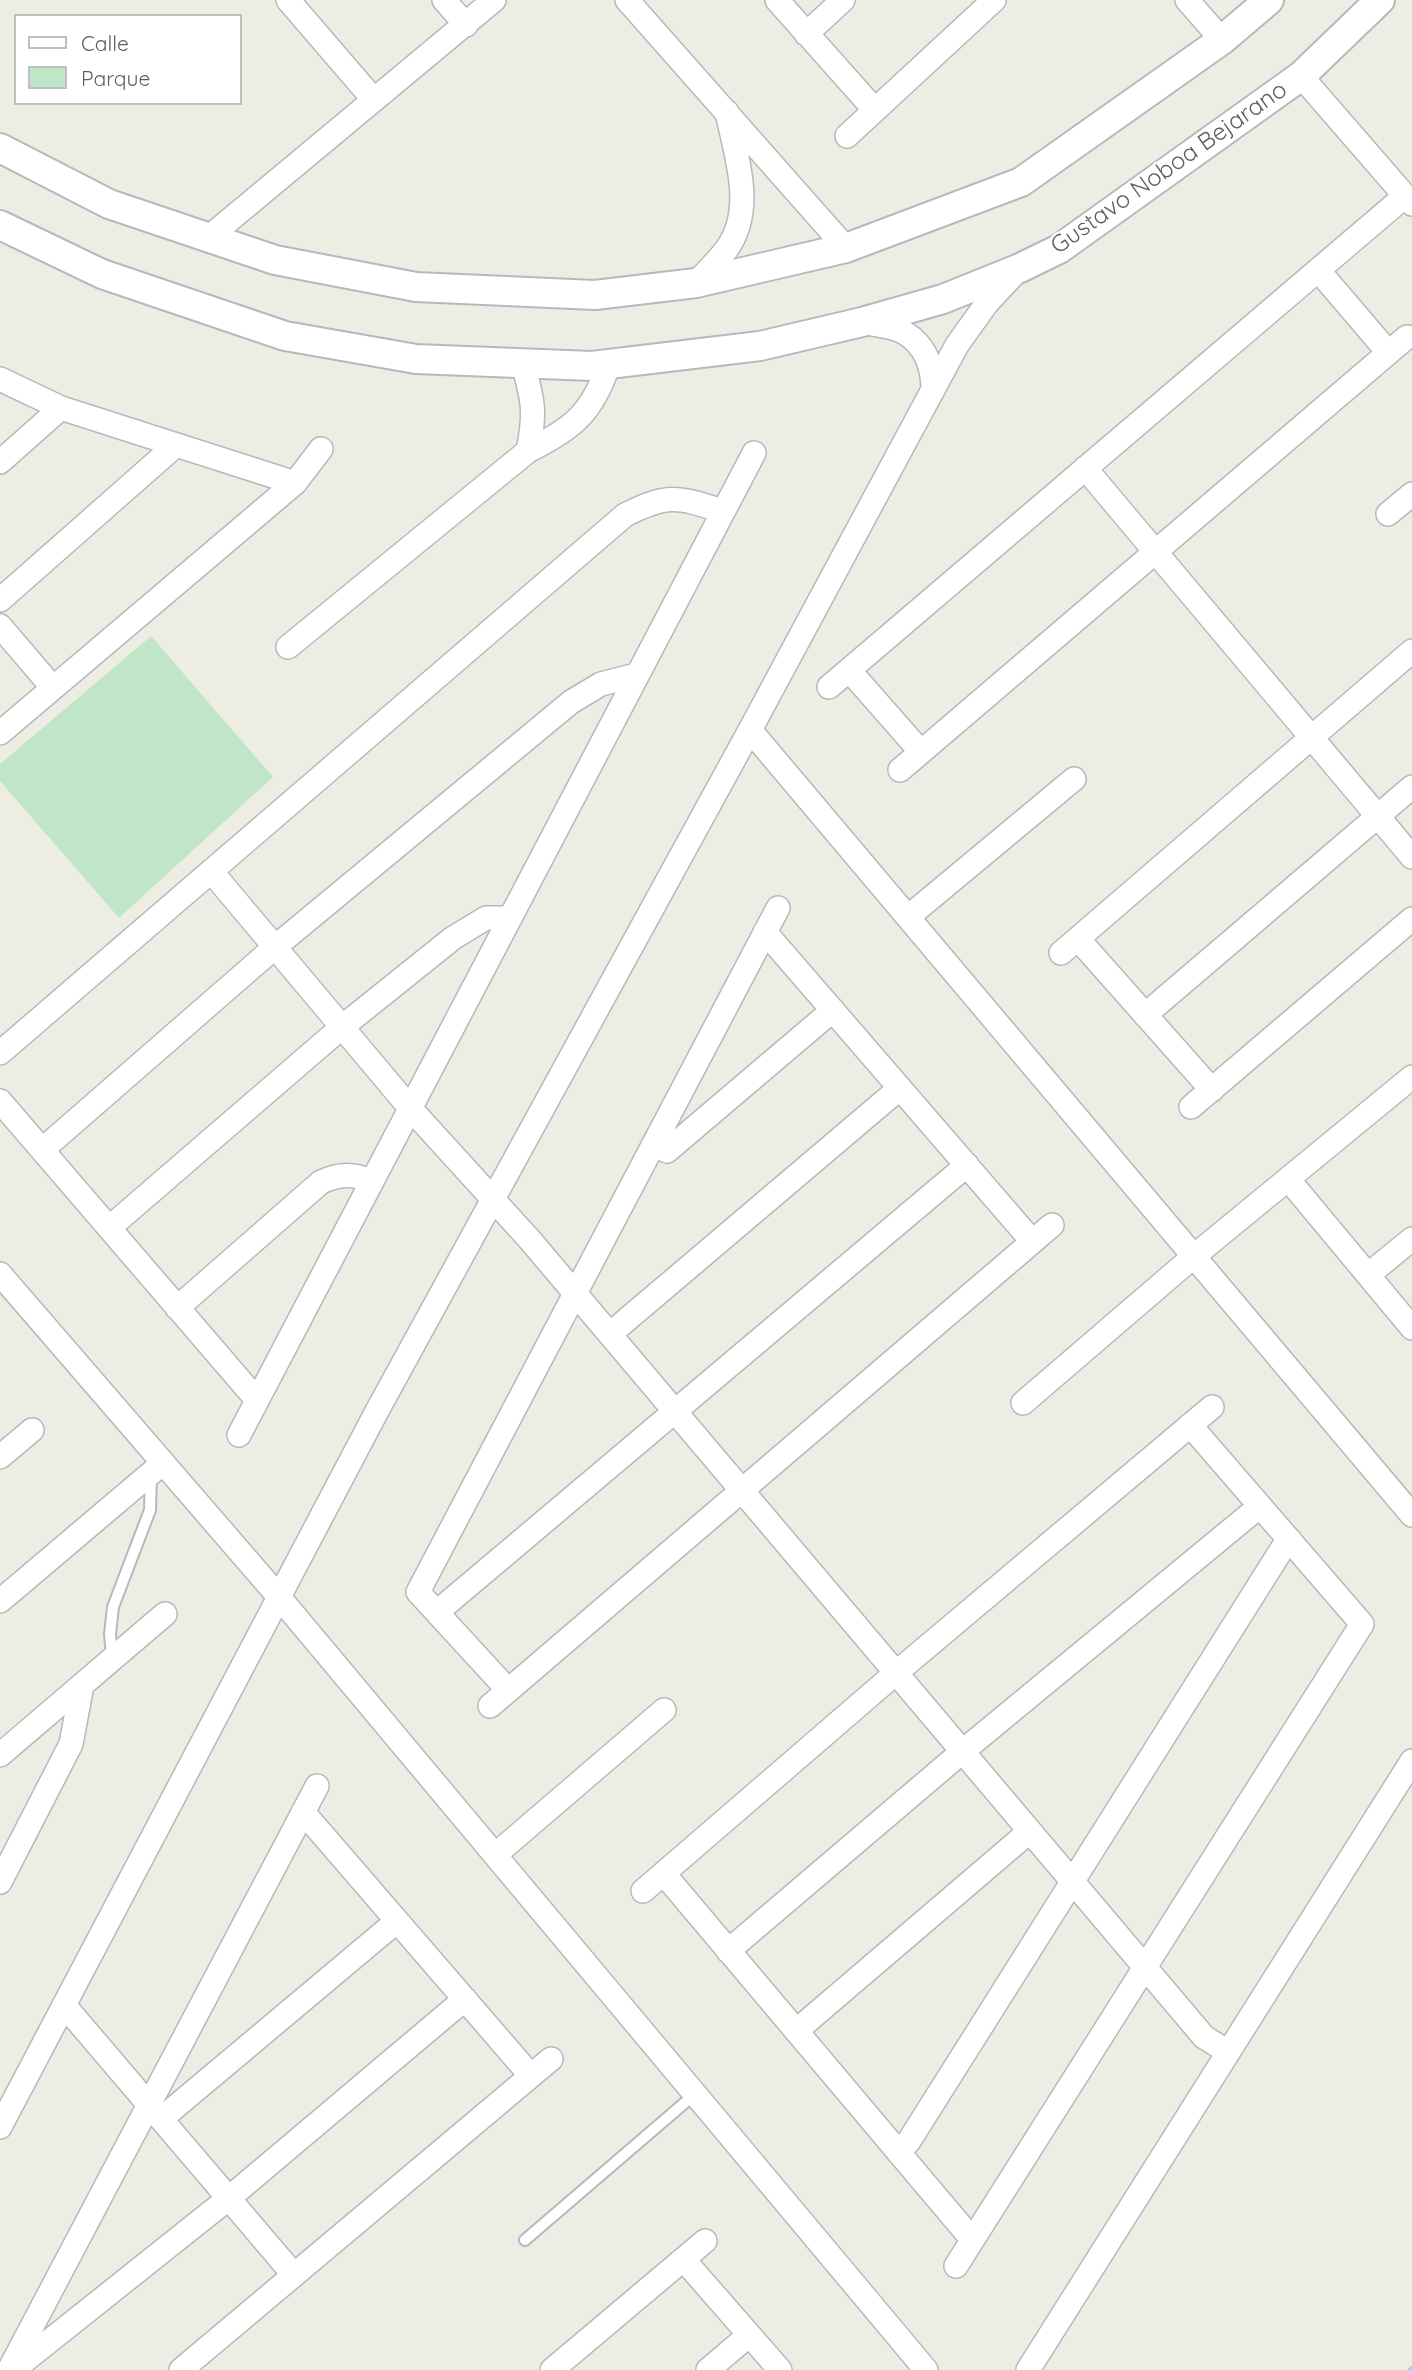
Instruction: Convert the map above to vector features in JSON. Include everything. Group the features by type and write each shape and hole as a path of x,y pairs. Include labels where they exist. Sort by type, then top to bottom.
{"street":[{"path":"288,0 374,100"},
{"path":"444,0 466,25"},
{"path":"208,238 494,0"},
{"path":"627,0 846,248"},
{"path":"777,0 874,109"},
{"path":"806,34 843,0"},
{"path":"847,136 994,0"},
{"path":"1187,0 1222,40"},
{"path":"0,148 109,204 275,260 416,287 595,295 696,283 846,248 1021,182 1222,40 1269,0"},
{"name":"Gustavo Noboa Bejarano","path":"0,225 102,274 285,336 416,359 592,366 760,346 862,322 943,299 1059,249 1301,76 1380,0"},
{"path":"829,687 1318,270 1408,200 1301,76"},
{"path":"696,283 727,249 739,224 743,192 727,111"},
{"path":"0,2127 492,1200 957,345 987,303 1020,268"},
{"path":"1318,270 1388,352"},
{"path":"862,322 904,331 923,350 933,370 933,390"},
{"path":"900,770 1407,337"},
{"path":"523,363 533,402 534,422 528,451"},
{"path":"288,647 528,451 552,439 589,408 599,392 609,364"},
{"path":"0,379 61,408 295,483"},
{"path":"0,462 61,408"},
{"path":"0,600 176,445"},
{"path":"0,733 295,483 321,449"},
{"path":"239,1435 754,453"},
{"path":"1086,468 1412,857"},
{"path":"1388,514 1412,494"},
{"path":"0,1053 625,515 654,500 675,499 685,499 722,511"},
{"path":"0,626 53,688"},
{"path":"1212,1090 1145,1015 1069,946 1412,652"},
{"path":"849,670 921,752"},
{"path":"42,1150 275,947 571,702 601,684 636,675"},
{"path":"750,730 1412,1514"},
{"path":"908,917 1074,779"},
{"path":"1145,1015 1412,787"},
{"path":"211,871 410,1108 576,1294 1204,2037 1228,2052"},
{"path":"508,1690 418,1592 778,908"},
{"path":"109,1228 342,1027 453,938 486,918 509,918"},
{"path":"1191,1107 1412,919"},
{"path":"765,932 1032,1241"},
{"path":"654,1145 667,1151 833,1010"},
{"path":"1023,1403 1193,1257 1412,1077"},
{"path":"610,1334 900,1088"},
{"path":"0,1101 257,1400"},
{"path":"437,1612 967,1165"},
{"path":"177,1308 321,1182 343,1175 371,1181"},
{"path":"1288,1179 1412,1328"},
{"path":"490,1706 1052,1225"},
{"path":"1368,1275 1412,1239"},
{"path":"0,1275 157,1468 279,1597 926,2370"},
{"path":"643,1891 897,1672 1212,1407"},
{"path":"956,2266 1362,1624 1190,1425"},
{"path":"0,1457 32,1430"},
{"path":"0,1601 157,1468"},
{"path":"728,1951 963,1751 1260,1506"},
{"path":"898,2151 909,2141 1290,1540"},
{"path":"0,1755 165,1614"},
{"path":"0,1882 71,1744 82,1685"},
{"path":"495,1855 664,1710"},
{"path":"1028,2370 1412,1761"},
{"path":"11,2370 155,2112 317,1786"},
{"path":"303,1812 531,2076"},
{"path":"796,2031 1030,1830"},
{"path":"664,1874 965,2231 974,2237"},
{"path":"155,2112 397,1921"},
{"path":"11,2370 229,2199 464,1999"},
{"path":"64,2006 295,2275"},
{"path":"181,2370 551,2059"},
{"path":"552,2370 705,2241"},
{"path":"684,2260 749,2335 771,2366"},
{"path":"708,2370 749,2335"}],"lane":[{"path":"112,1659 110,1634 113,1607 150,1510 157,1468"},
{"path":"525,2240 695,2094"}],"green space":[{"path":"151,636 273,777 119,918 0,781 0,764"}]}
